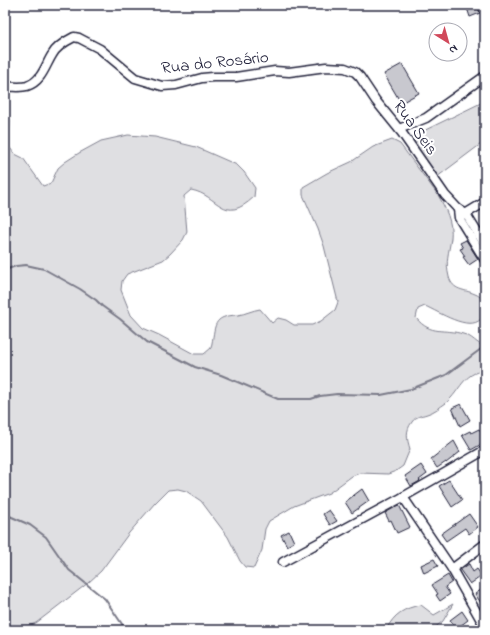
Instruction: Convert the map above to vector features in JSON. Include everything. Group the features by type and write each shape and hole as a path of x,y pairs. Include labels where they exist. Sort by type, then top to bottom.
{"street":[{"name":"Rua do Rosário","path":"5,87 25,86 37,80 45,69 52,54 74,37 84,40 100,50 135,78 162,86 176,85 202,78 236,77 275,71 294,71 326,67 345,68"},
{"name":"Rua Seis","path":"345,68 355,72 360,77 376,101 399,129 445,195 485,245"},
{"path":"399,129 426,118 485,76"},
{"path":"485,202 461,214 485,260"},
{"path":"283,562 404,497 485,450"},
{"path":"404,497 452,569 485,627"},
{"path":"452,569 485,544"}],"shaded area":[{"path":"485,101 485,141 437,177 411,137"},
{"path":"5,113 10,120 9,147 15,154 23,158 43,186 51,183 58,168 79,153 101,141 128,135 155,137 196,147 237,165 244,172 255,188 254,197 244,205 235,209 228,209 208,197 191,190 184,196 187,232 183,240 163,260 127,274 122,281 121,290 131,315 143,328 194,354 204,354 211,348 216,324 223,317 260,309 272,323 278,318 286,320 294,325 312,325 321,321 335,310 338,302 324,246 303,195 303,187 327,173 351,162 373,147 392,140 400,144 438,195 448,215 451,227 451,238 447,266 451,282 459,289 471,292 482,298 485,305 485,312 483,316 476,322 469,323 454,320 425,306 418,309 416,318 427,327 466,335 485,347 485,370 471,375 462,383 446,403 432,412 415,418 408,429 407,438 410,449 403,466 396,471 388,474 360,473 352,476 329,493 294,506 269,521 265,529 262,550 254,568 245,567 240,561 228,537 201,501 186,491 178,489 168,490 129,533 101,571 88,583 36,623 20,627 5,625"},
{"path":"453,604 443,621 432,630 386,630 396,616 409,608 421,605 434,615"}],"building":[{"path":"466,5 477,5 480,13 470,17"},
{"path":"402,64 419,93 401,103 384,74"},
{"path":"466,240 478,259 469,265 463,257 465,256 460,249 463,248 460,243"},
{"path":"461,404 470,420 460,426 452,408"},
{"path":"482,429 485,434 485,442 471,450 462,435"},
{"path":"454,441 460,452 437,468 431,459"},
{"path":"421,465 427,474 419,480 420,481 411,486 405,476"},
{"path":"449,480 462,500 452,507 439,486"},
{"path":"362,489 369,501 352,513 345,502"},
{"path":"399,505 410,527 397,533 391,520 389,521 385,513"},
{"path":"329,510 337,521 330,525 323,514"},
{"path":"469,514 478,527 469,534 465,528 446,541 441,534"},
{"path":"289,531 294,542 287,546 281,535"},
{"path":"434,559 438,566 424,573 421,565"},
{"path":"469,564 473,572 477,569 482,576 470,584 460,570"},
{"path":"448,575 452,582 445,587 450,594 440,601 436,595 438,594 432,585"},
{"path":"485,587 485,609 475,594"},
{"path":"462,611 468,620 456,629 450,620"}],"waterway":[{"path":"5,270 16,266 26,265 44,269 80,289 96,300 147,342 195,367 221,375 278,399 311,399 320,396 337,394 381,395 411,389 446,375 485,346"},
{"path":"5,514 30,525 46,537 69,570 105,599 126,630"}]}
